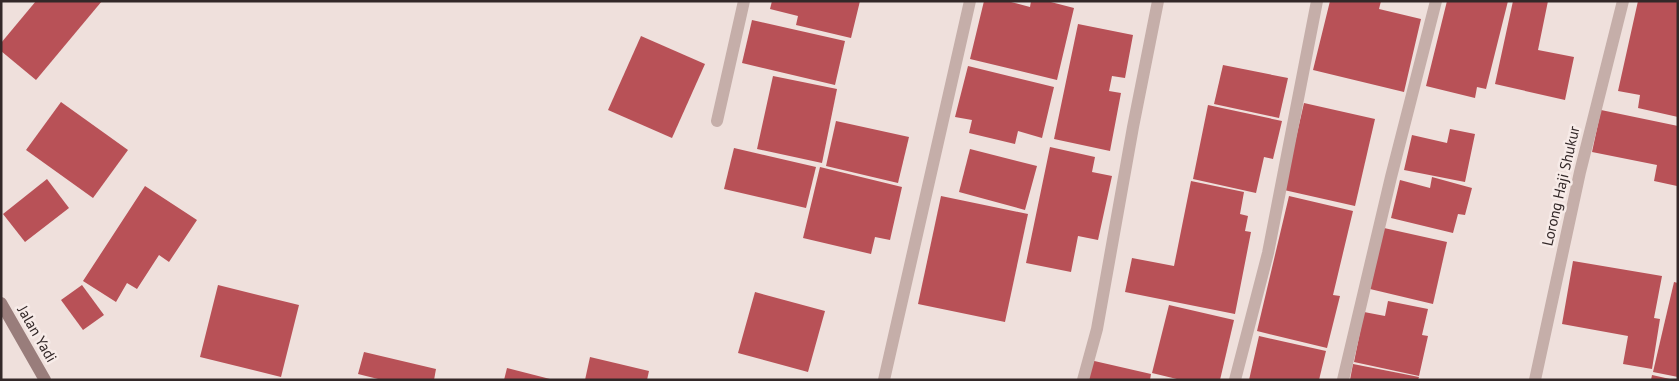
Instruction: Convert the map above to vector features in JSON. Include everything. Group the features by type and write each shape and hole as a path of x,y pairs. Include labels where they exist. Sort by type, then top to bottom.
{"street":[{"path":"717,121 744,1"},
{"path":"884,380 970,1"},
{"path":"1083,380 1097,329 1158,1"},
{"path":"1235,380 1268,253 1317,1"},
{"path":"1343,380 1391,177 1436,1"},
{"name":"Lorong Haji Shukur","path":"1535,380 1580,172 1623,1"},
{"name":"Jalan Yadi","path":"1,303 45,380"}],"building":[{"path":"36,1 102,1 36,80 1,51 1,43"},
{"path":"772,1 860,1 851,38 796,25 798,16 770,9"},
{"path":"984,1 1007,1 1030,7 1031,1 1047,1 1074,8 1057,80 970,59"},
{"path":"1330,1 1381,1 1379,9 1421,19 1404,92 1313,70"},
{"path":"1447,1 1508,1 1486,89 1477,87 1475,98 1426,86"},
{"path":"1513,1 1548,1 1538,50 1574,57 1565,100 1495,84"},
{"path":"1638,1 1678,1 1678,117 1638,108 1640,95 1618,91"},
{"path":"752,20 845,41 835,85 742,63"},
{"path":"1078,24 1133,35 1125,78 1112,76 1109,91 1121,93 1110,151 1054,139"},
{"path":"641,36 705,64 672,138 608,110"},
{"path":"1223,65 1288,78 1279,118 1214,104"},
{"path":"968,66 1054,87 1042,138 1018,131 1015,144 969,133 972,120 955,117"},
{"path":"773,76 837,89 822,163 757,149"},
{"path":"61,102 128,150 93,198 26,150"},
{"path":"1304,103 1375,119 1355,206 1284,190"},
{"path":"1208,105 1282,121 1273,159 1264,157 1256,193 1193,179"},
{"path":"1601,110 1678,126 1677,186 1654,181 1657,165 1592,152"},
{"path":"836,121 909,137 898,183 826,166"},
{"path":"1450,129 1475,134 1465,182 1404,170 1412,135 1447,143"},
{"path":"1050,147 1095,157 1092,172 1112,176 1098,240 1078,236 1071,272 1026,263"},
{"path":"734,148 816,167 806,208 724,189"},
{"path":"970,149 1037,166 1025,210 959,192"},
{"path":"820,167 902,187 890,240 875,237 871,254 803,238"},
{"path":"1432,177 1472,188 1465,215 1458,214 1453,233 1391,218 1400,180 1430,188"},
{"path":"47,179 69,208 25,242 3,214"},
{"path":"1191,181 1244,192 1240,214 1248,216 1245,231 1251,232 1235,314 1125,292 1132,258 1174,266"},
{"path":"145,186 197,220 169,262 159,255 137,289 127,283 116,302 83,281"},
{"path":"941,196 1028,214 1005,322 918,304"},
{"path":"1289,196 1353,211 1333,295 1340,296 1327,348 1257,331"},
{"path":"1384,228 1447,242 1433,304 1370,289"},
{"path":"1573,261 1662,276 1654,318 1660,319 1652,369 1623,364 1628,336 1562,324"},
{"path":"1674,282 1678,283 1678,377 1653,372"},
{"path":"82,285 104,315 83,330 61,300"},
{"path":"218,285 299,305 281,377 200,357"},
{"path":"755,292 825,311 808,372 738,353"},
{"path":"1388,301 1428,309 1422,335 1428,336 1419,376 1354,362 1364,312 1385,316"},
{"path":"1169,305 1234,320 1220,380 1181,380 1152,373"},
{"path":"1259,336 1326,351 1319,380 1249,380"},
{"path":"364,352 436,369 434,380 382,380 358,374"},
{"path":"590,357 649,371 647,380 585,380"},
{"path":"1090,360 1151,374 1150,380 1086,380"},
{"path":"1353,364 1419,377 1418,380 1350,380"},
{"path":"507,368 550,379 550,380 504,380"},
{"path":"1652,375 1670,379 1670,380 1651,380"}]}
